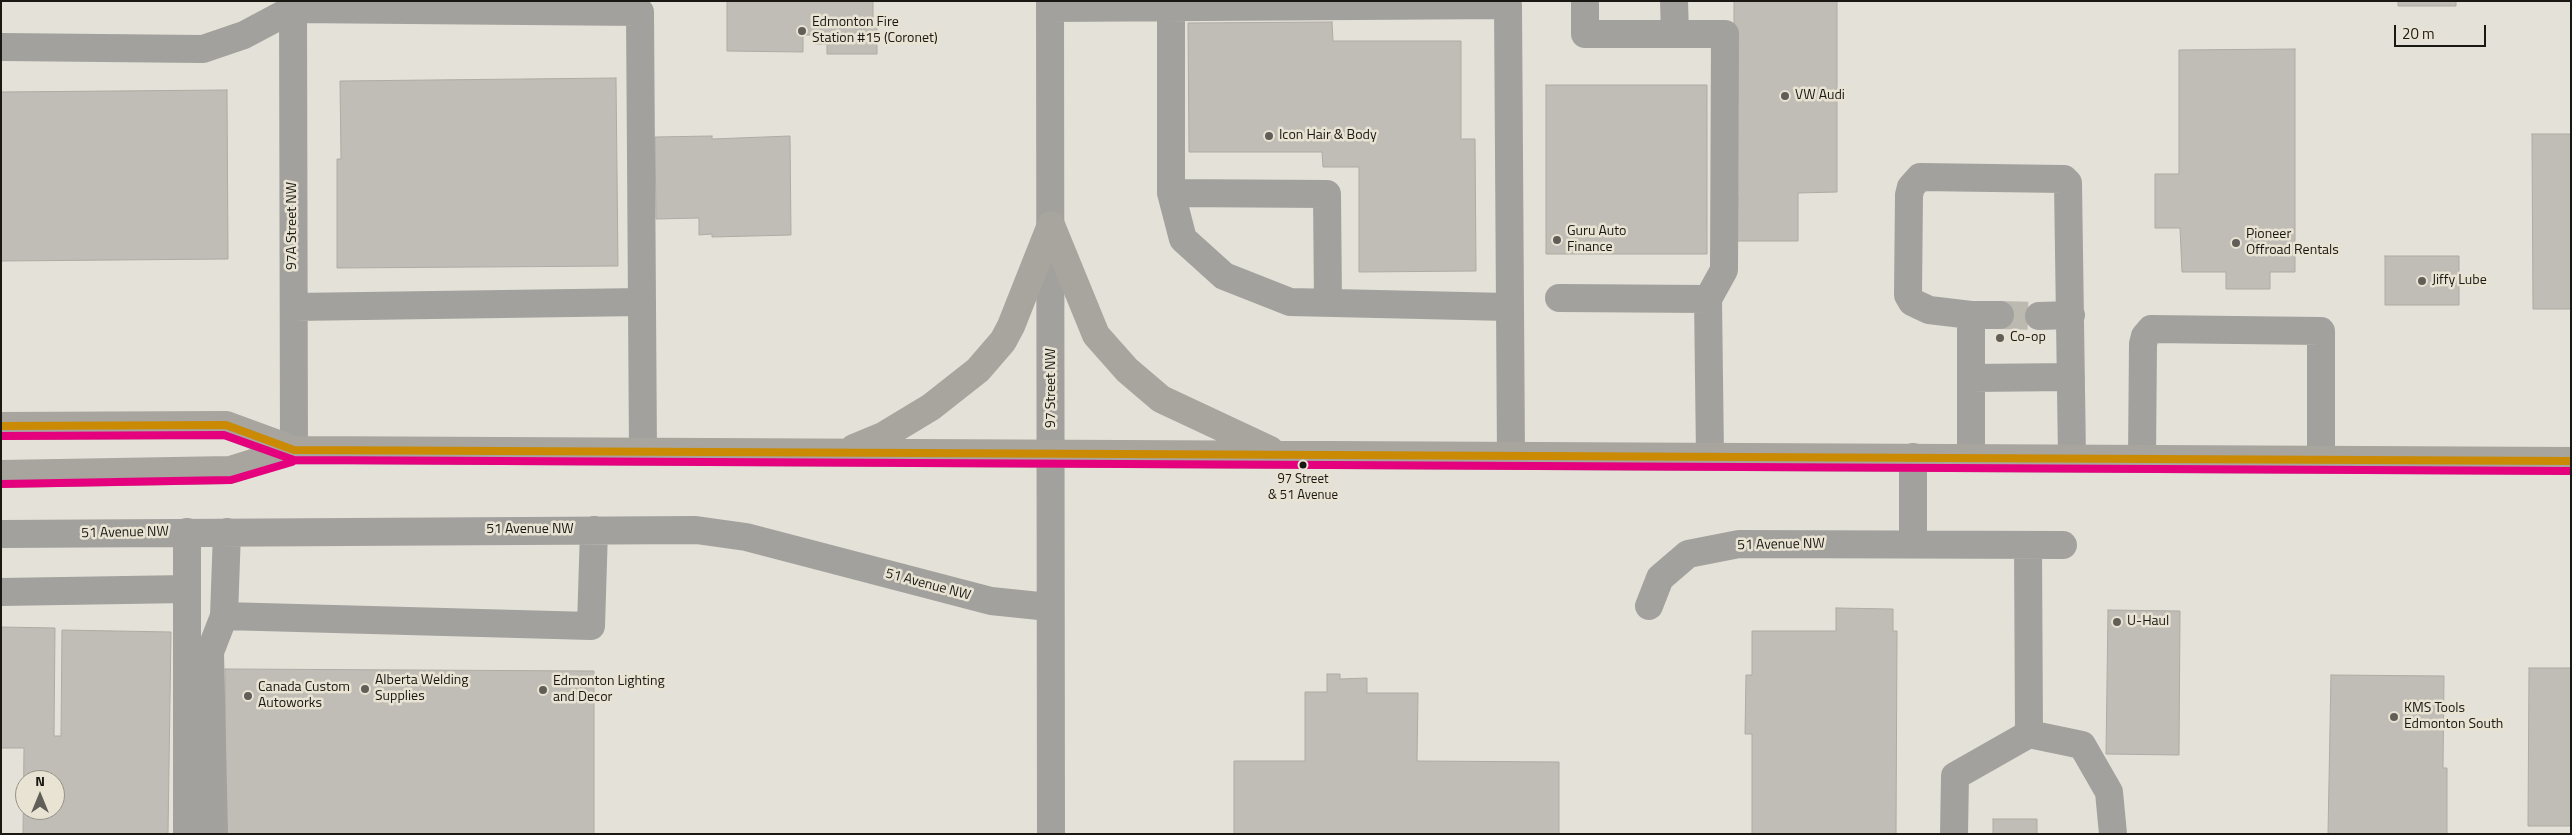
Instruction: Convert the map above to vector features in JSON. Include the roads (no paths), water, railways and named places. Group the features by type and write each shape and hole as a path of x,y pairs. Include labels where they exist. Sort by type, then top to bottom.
{"main road":[{"path":"844,452 883,436 931,407 978,370 1003,341 1012,326 1050,225"},
{"path":"1050,225 1096,334 1127,370 1161,399 1278,454"},
{"path":"1,426 226,425 294,450"},
{"path":"1,474 230,470 294,450 2571,460"}],"street":[{"path":"1586,1 1585,34 1725,34 1724,270 1708,299 1710,456"},
{"path":"1674,1 1675,34"},
{"path":"1,47 203,49 244,35 293,5 640,12 643,451"},
{"name":"97A Street NW","path":"293,5 294,450"},
{"path":"1050,5 1170,8 1508,5 1508,307 1511,456"},
{"name":"97 Street NW","path":"1050,5 1052,453 1049,607 1051,834"},
{"path":"1170,8 1170,193 1183,239 1224,276 1290,302 1508,307"},
{"path":"2000,315 1929,310 1912,302 1908,295 1909,195 1911,187 1920,177 2064,179 2070,188 2072,458"},
{"path":"1170,193 1327,194 1328,303"},
{"path":"1559,298 1708,299"},
{"path":"294,307 642,302"},
{"path":"1971,314 1971,457"},
{"path":"2039,316 2071,315"},
{"path":"2142,458 2145,336 2151,329 2321,331 2321,460"},
{"path":"1971,378 2071,377"},
{"path":"1913,457 1913,544"},
{"path":"224,616 592,626 594,530"},
{"name":"51 Avenue NW","path":"1,534 696,530 746,537 991,601 1049,607"},
{"path":"187,532 187,834"},
{"path":"214,834 210,652 224,616 227,532"},
{"name":"51 Avenue NW","path":"1649,606 1660,578 1688,554 1739,544 2062,545"},
{"path":"2028,545 2029,734"},
{"path":"1,592 187,589"},
{"path":"1954,834 1955,776 2029,734 2082,745 2109,792 2112,834"}],"tunnel":[{"path":"2000,315 2039,316"}],"place":[{"name":"Edmonton Fire Station #15 (Coronet)","path":"802,31"},
{"name":"VW Audi","path":"1785,96"},
{"name":"Icon Hair & Body","path":"1269,136"},
{"name":"Guru Auto Finance","path":"1557,240"},
{"name":"Pioneer Offroad Rentals","path":"2236,243"},
{"name":"Jiffy Lube","path":"2422,281"},
{"name":"Co-op","path":"2000,338"},
{"name":"97 Street & 51 Avenue","path":"1303,465"},
{"name":"U-Haul","path":"2117,622"},
{"name":"Alberta Welding Supplies","path":"365,689"},
{"name":"Edmonton Lighting and Decor","path":"543,690"},
{"name":"Canada Custom Autoworks","path":"248,696"},
{"name":"KMS Tools Edmonton South","path":"2394,717"}]}
